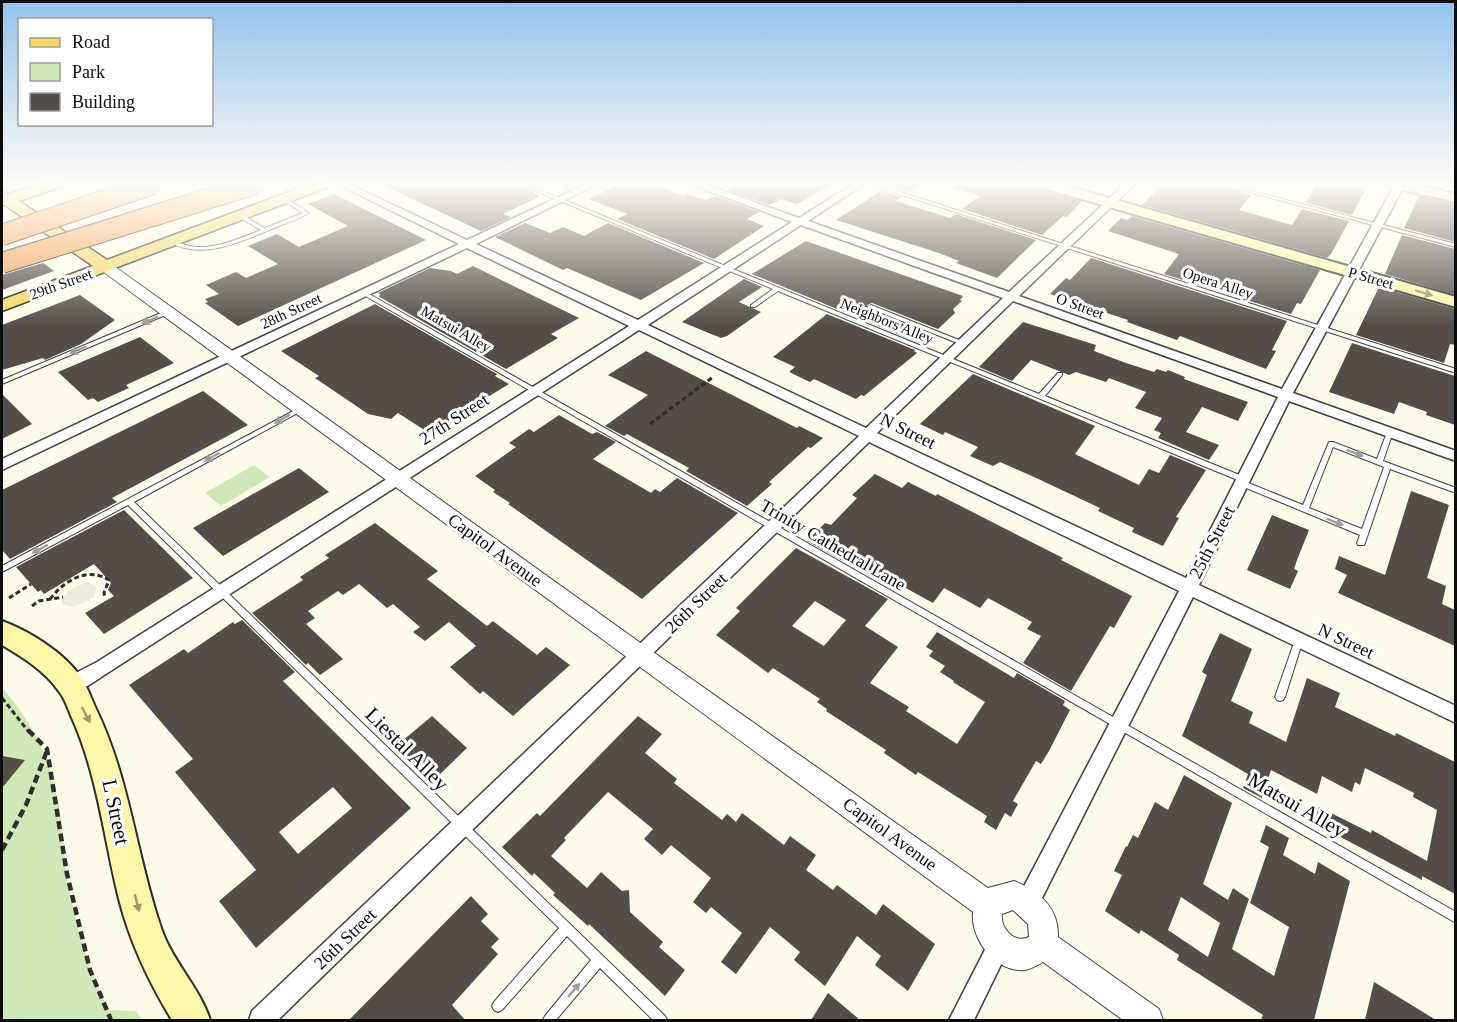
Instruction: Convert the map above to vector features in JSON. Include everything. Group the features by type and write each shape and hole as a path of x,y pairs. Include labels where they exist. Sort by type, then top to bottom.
{"highway":[{"path":"2,262 87,232"},
{"path":"2,262 100,232"}],"main road":[{"name":"Capitol Avenue","path":"53,232 106,267"},
{"name":"29th Street","path":"2,306 199,232"},
{"name":"P Street","path":"1210,232 1455,302"},
{"name":"L Street","path":"2,632 55,668 70,685 91,724 105,763 144,929 156,958 192,1020"}],"street":[{"name":"N Street","path":"441,232 1455,715"},
{"name":"28th Street","path":"2,465 493,232"},
{"name":"27th Street","path":"70,685 103,667 532,391 785,232"},
{"name":"O Street","path":"827,232 1455,456"},
{"name":"26th Street","path":"261,1020 1079,232"},
{"name":"25th Street","path":"1028,902 1287,395 1375,232"},
{"name":"Capitol Avenue","path":"106,267 640,656 989,906"},
{"path":"1007,895 1014,895 1028,902 1038,911 1042,921 1044,930 1042,943 1035,952 1017,955 999,946 993,938 986,921 989,906 999,896 1007,895"},
{"path":"1042,943 1148,1020"},
{"path":"961,1020 999,946"}],"lane":[{"path":"172,242 185,248 216,249 261,232"},
{"name":"Neighbors Alley","path":"637,232 1364,533"},
{"name":"Opera Alley","path":"1017,232 1455,371"},
{"path":"1403,232 1455,246"},
{"path":"753,306 777,289"},
{"name":"Matsui Alley","path":"364,293 532,391"},
{"path":"871,307 962,343"},
{"path":"2,382 168,312"},
{"path":"1040,397 1060,374"},
{"name":"Trinity Cathedral Lane","path":"532,391 1119,725"},
{"path":"2,569 300,409"},
{"path":"1379,462 1390,432"},
{"path":"1305,509 1331,444 1455,491"},
{"path":"1361,543 1388,466"},
{"name":"Liestal Alley","path":"129,501 660,1020"},
{"path":"1280,697 1299,640"},
{"name":"Matsui Alley","path":"1119,725 1455,918"},
{"path":"498,1006 566,928"},
{"path":"549,1020 599,960"}],"path":[{"path":"650,424 708,381"},
{"path":"50,599 62,587 80,576 96,573 109,580 104,593 105,598"},
{"path":"9,598 31,584"},
{"path":"32,606 39,601 63,597"},
{"path":"2,698 35,739 47,749 67,874 90,970 111,1020"},
{"path":"2,850 26,804 47,749"}],"green space":[{"path":"254,465 270,477 221,506 205,493"},
{"path":"2,688 25,717 49,766 58,801 70,896 83,946 95,979 109,1010 136,1011 142,1020 2,1020"}],"shaded area":[{"path":"87,582 97,587 93,598 73,607 62,604 62,599 68,591"}],"building":[{"path":"335,232 409,232 426,240 238,326 205,303 208,302 205,299 219,294 206,285 236,272 246,278 278,264 248,246 277,234 299,247"},
{"path":"506,232 574,232 584,236 592,232 629,232 704,263 641,300 567,268 563,270 495,237"},
{"path":"648,232 755,232 714,259"},
{"path":"872,232 1010,232 1036,240 997,278 956,263 959,261"},
{"path":"1032,232 1046,232 1042,235"},
{"path":"1110,232 1187,232 1320,270 1301,304 1297,303 1291,314 1164,274 1179,254"},
{"path":"1235,232 1343,232 1327,258"},
{"path":"1417,232 1455,232 1455,242"},
{"path":"1402,235 1455,249 1455,295 1385,274"},
{"path":"806,241 963,296 960,300 962,301 953,309 955,313 938,329 872,303 867,305 868,310 932,335 922,344 752,274"},
{"path":"1091,258 1287,321 1272,350 1276,351 1266,369 1180,336 1177,340 1127,322 1128,320 1050,294 1066,278 1070,280"},
{"path":"43,263 54,271 2,290 2,275"},
{"path":"473,266 579,318 551,334 558,338 506,369 378,296 381,295 378,293 430,268 457,274"},
{"path":"744,279 762,287 739,302 761,312 727,336 721,338 682,322"},
{"path":"1379,287 1455,309 1455,345 1450,344 1444,363 1356,335"},
{"path":"80,295 115,320 81,344 45,360 43,358 2,370 2,325"},
{"path":"375,304 497,374 495,376 509,384 429,433 398,413 391,419 368,414 315,378 319,376 281,351"},
{"path":"827,314 915,350 917,353 864,396 861,395 856,399 814,379 810,382 789,372 795,367 773,357"},
{"path":"1023,322 1096,345 1094,351 1126,363 1154,372 1157,369 1166,372 1168,370 1185,377 1184,379 1248,402 1238,421 1202,407 1186,432 1219,445 1209,460 1158,438 1161,433 1154,430 1162,418 1135,408 1146,392 1109,378 1106,382 1076,372 1069,375 1031,360 1012,381 979,367"},
{"path":"140,337 174,363 126,385 129,388 98,402 93,398 88,400 58,372"},
{"path":"1352,343 1455,376 1455,425 1399,402 1394,414 1329,392"},
{"path":"646,351 797,428 799,426 823,438 811,448 808,447 769,482 772,484 747,506 686,471 689,468 627,434 624,436 605,426 648,395 608,375"},
{"path":"973,374 1095,426 1075,454 1139,485 1149,469 1159,473 1170,455 1206,470 1176,517 1179,518 1163,546 1132,532 1134,528 1098,511 1100,508 1034,477 1000,462 993,466 970,456 978,447 920,424"},
{"path":"203,391 248,425 112,498 117,502 10,559 2,550 2,490"},
{"path":"2,394 32,424 2,439"},
{"path":"559,415 592,434 597,432 616,442 593,459 651,493 655,489 660,492 677,478 738,513 642,599 508,504 510,503 493,492 495,490 475,476 516,447 509,443 529,429 534,432"},
{"path":"299,468 329,492 223,556 193,528"},
{"path":"875,474 902,488 908,482 936,496 937,494 1132,596 1114,628 1110,626 1071,691 1023,663 1041,636 1027,629 1032,622 988,598 980,608 944,588 933,603 902,586 898,591 895,590 807,541 825,523 831,525 857,498 852,495"},
{"path":"1411,491 1449,505 1427,578 1446,586 1442,604 1455,610 1455,646 1338,593 1347,575 1335,569 1339,556 1385,575"},
{"path":"124,510 193,578 104,634 85,613 114,596 108,590 111,583 94,564 44,594 41,590 38,592 16,567"},
{"path":"1272,515 1309,530 1294,569 1298,571 1290,589 1247,570"},
{"path":"375,523 438,571 427,579 487,626 493,621 537,655 546,647 570,665 513,716 483,691 480,694 450,667 476,646 449,622 425,641 413,632 420,627 393,604 387,608 359,584 343,595 338,591 308,611 315,618 306,624 343,659 320,675 308,663 306,665 252,613 303,580 300,577 329,558 325,555"},
{"path":"796,548 888,599 865,626 898,647 870,683 909,707 906,711 957,744 985,702 940,672 945,666 929,656 933,651 926,647 937,632 1014,678 1017,673 1065,701 1063,705 1070,710 1041,764 1036,761 1013,801 1018,804 1011,817 1005,813 996,830 984,822 987,816 918,772 916,775 884,753 886,750 826,711 827,709 817,702 820,699 773,668 768,673 716,635 740,611 736,608","holes":["815,601 846,620 824,646 792,626"]},
{"path":"242,620 295,672 283,681 411,808 256,948 219,901 256,870 175,772 193,759 129,685 184,649 188,653 233,622 235,624","holes":["333,787 352,808 298,854 279,832"]},
{"path":"1220,633 1252,649 1231,701 1253,712 1249,723 1286,742 1307,678 1340,693 1335,707 1455,762 1455,894 1422,876 1422,880 1314,823 1319,807 1371,833 1372,830 1427,861 1437,810 1413,797 1414,793 1365,768 1360,785 1355,782 1352,792 1322,776 1317,794 1271,770 1262,798 1243,788 1248,774 1182,736 1207,675 1202,672"},
{"path":"432,716 467,748 432,782 395,747"},
{"path":"638,716 662,734 645,753 677,779 674,783 722,820 727,814 736,822 742,813 784,845 790,836 816,855 806,870 833,890 837,885 876,915 883,904 935,944 908,991 875,965 881,956 857,936 825,986 794,960 800,952 770,927 736,974 721,962 742,933 711,907 706,913 693,902 711,878 671,845 662,855 644,839 653,829 608,792 564,838 566,840 551,856 587,888 601,872 622,891 629,890 630,912 663,942 659,947 685,970 665,996 589,924 588,926 553,895 555,893 534,873 532,876 502,847 537,813 540,816"},
{"path":"2,756 25,760 2,788"},
{"path":"1184,775 1232,803 1203,884 1228,900 1233,888 1249,899 1232,949 1274,976 1289,927 1250,903 1269,847 1260,842 1266,825 1289,838 1283,855 1315,874 1318,862 1350,881 1314,1020 1261,1020 1263,1015 1177,960 1179,955 1141,930 1139,934 1105,911 1122,875 1114,871 1126,846 1133,835 1138,838 1155,802 1168,810","holes":["1181,897 1220,923 1208,957 1168,930"]},
{"path":"471,896 488,914 481,921 499,939 491,947 498,954 452,1005 465,1020 349,1020"},
{"path":"1374,982 1436,1020 1365,1020"},
{"path":"828,993 860,1020 811,1020"}]}
